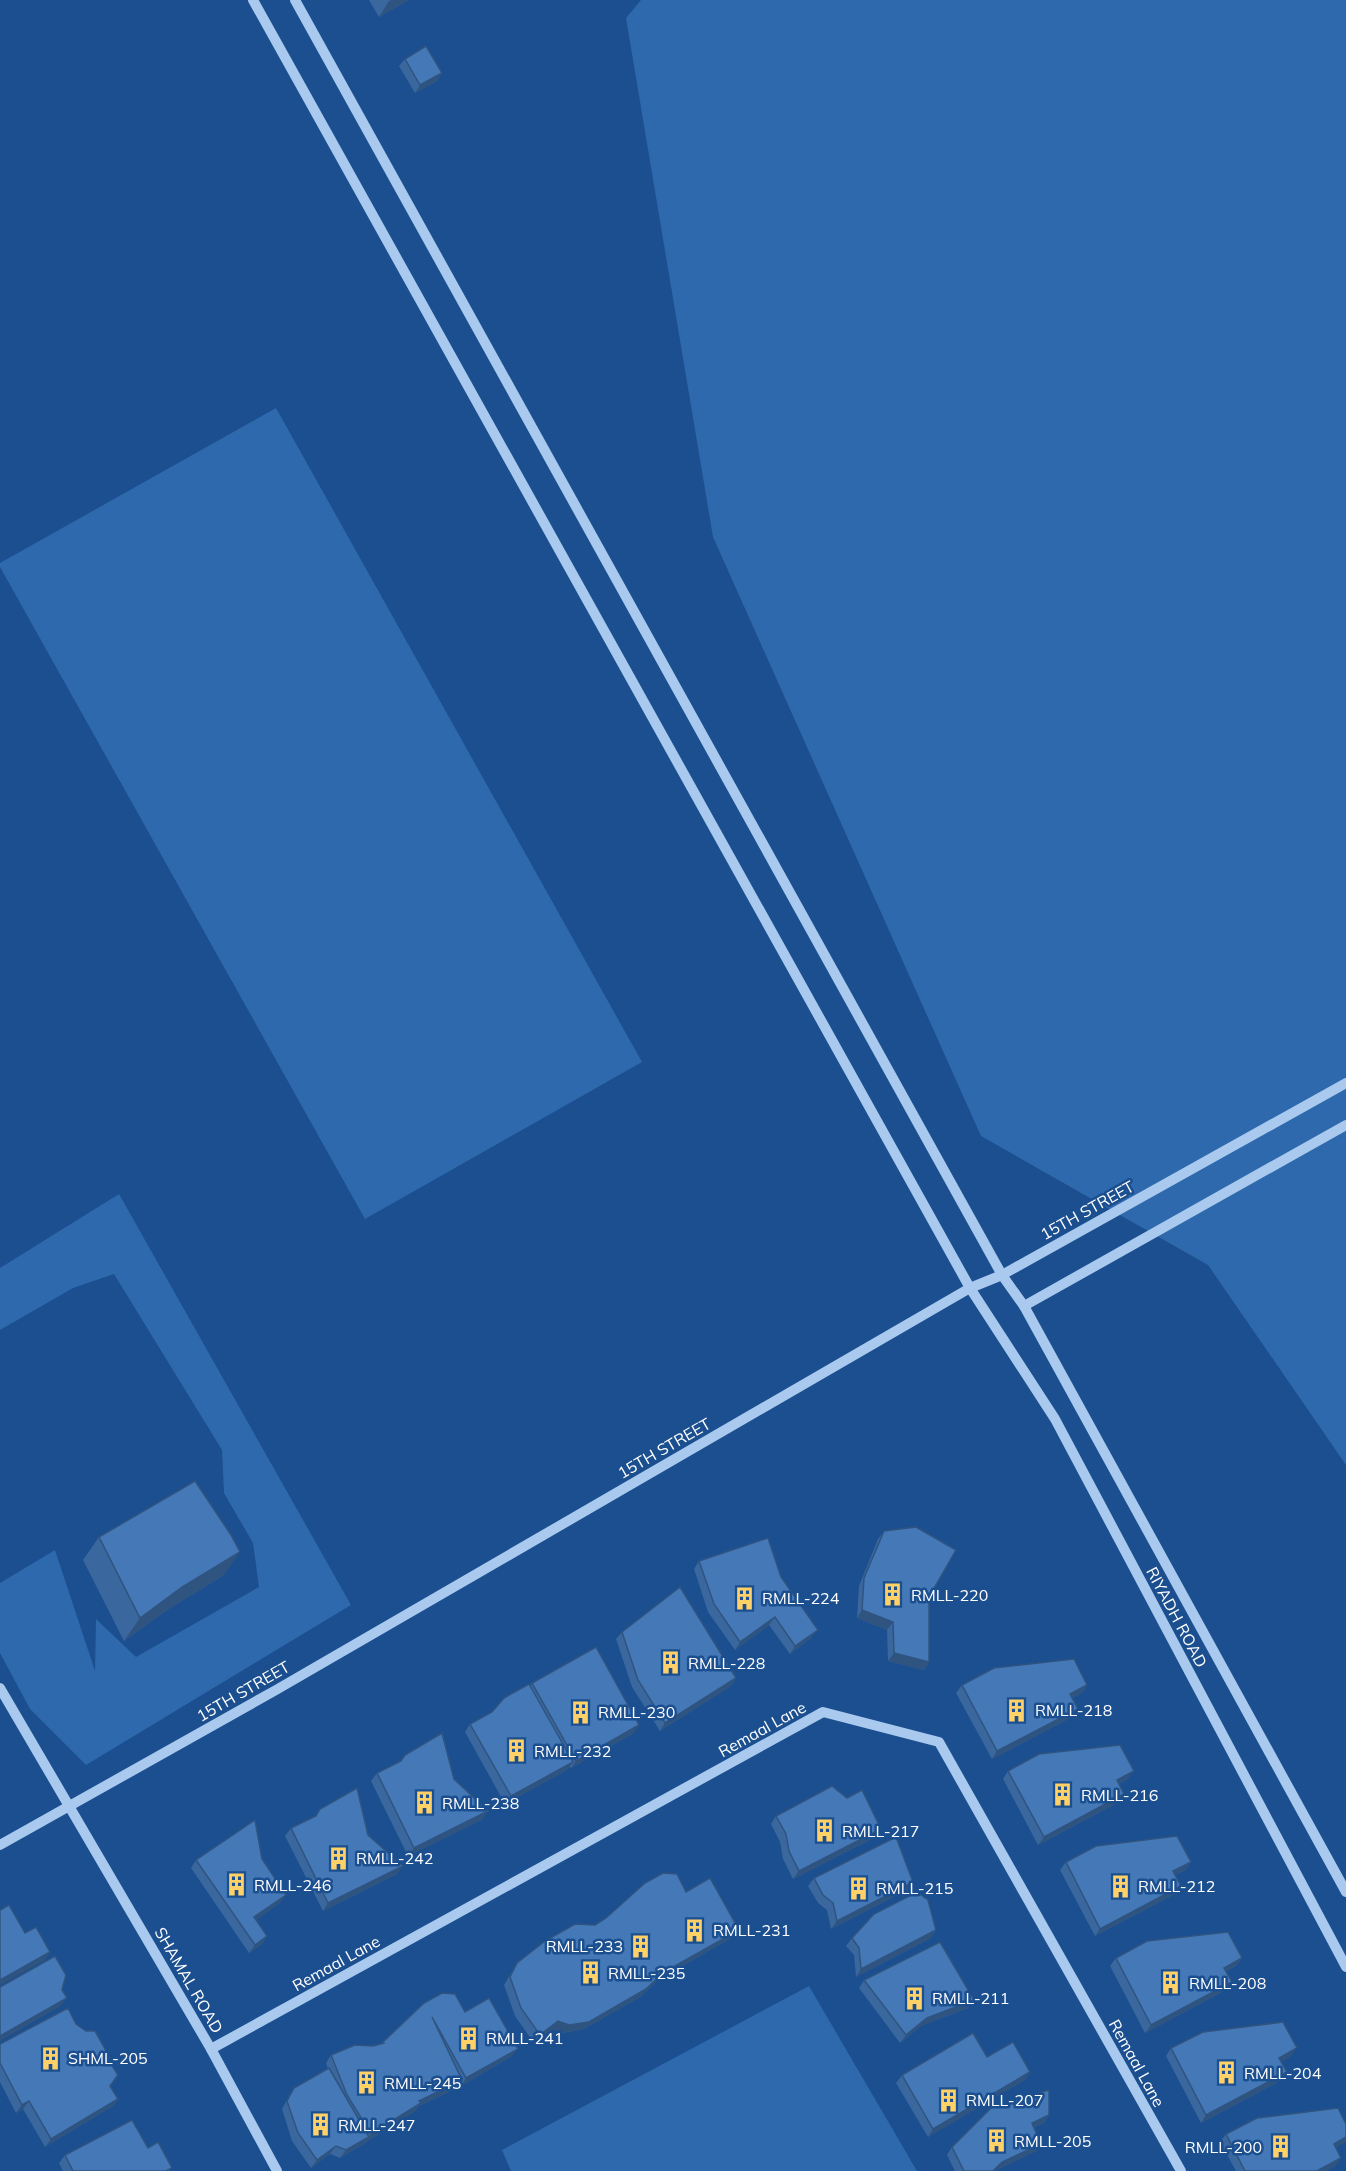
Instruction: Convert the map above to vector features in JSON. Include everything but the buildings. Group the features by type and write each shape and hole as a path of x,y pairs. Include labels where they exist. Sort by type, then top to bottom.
{"street":[{"name":"RIYADH ROAD","path":"253,0 970,1288 1055,1419 1346,1967"},
{"name":"RIYADH ROAD","path":"300,2 1002,1275 1024,1306 1346,1892"},
{"name":"15TH STREET","path":"0,1845 970,1288 1002,1275 1346,1083"},
{"path":"1024,1306 1346,1125"},
{"name":"SHAMAL ROAD","path":"0,1688 211,2049 277,2171"},
{"name":"Remaal Lane","path":"211,2049 823,1712 939,1742 1181,2171"}],"shaded area":[{"path":"641,0 1346,0 1346,1465 1208,1265 981,1136 713,537 626,18"},
{"path":"276,408 642,1062 365,1219 0,567 0,563"},
{"path":"119,1194 351,1605 86,1765 30,1709 0,1653 0,1583 55,1550 95,1671 96,1619 136,1657 259,1587 253,1543 224,1493 222,1450 114,1274 73,1288 0,1330 0,1268"},
{"path":"809,1986 917,2171 511,2171 502,2150"}],"place":[{"name":"RMLL-220","path":"893,1595"},
{"name":"RMLL-224","path":"744,1598"},
{"name":"RMLL-228","path":"670,1663"},
{"name":"RMLL-218","path":"1017,1710"},
{"name":"RMLL-230","path":"580,1712"},
{"name":"RMLL-232","path":"516,1751"},
{"name":"RMLL-216","path":"1063,1795"},
{"name":"RMLL-238","path":"424,1803"},
{"name":"RMLL-217","path":"824,1831"},
{"name":"RMLL-242","path":"338,1858"},
{"name":"RMLL-246","path":"236,1885"},
{"name":"RMLL-212","path":"1120,1886"},
{"name":"RMLL-215","path":"858,1888"},
{"name":"RMLL-231","path":"695,1930"},
{"name":"RMLL-233","path":"641,1946"},
{"name":"RMLL-235","path":"590,1973"},
{"name":"RMLL-208","path":"1171,1983"},
{"name":"RMLL-211","path":"914,1998"},
{"name":"RMLL-241","path":"468,2038"},
{"name":"SHML-205","path":"50,2058"},
{"name":"RMLL-204","path":"1226,2073"},
{"name":"RMLL-245","path":"366,2083"},
{"name":"RMLL-207","path":"948,2100"},
{"name":"RMLL-247","path":"320,2125"},
{"name":"RMLL-205","path":"996,2141"},
{"name":"RMLL-200","path":"1280,2147"}]}
